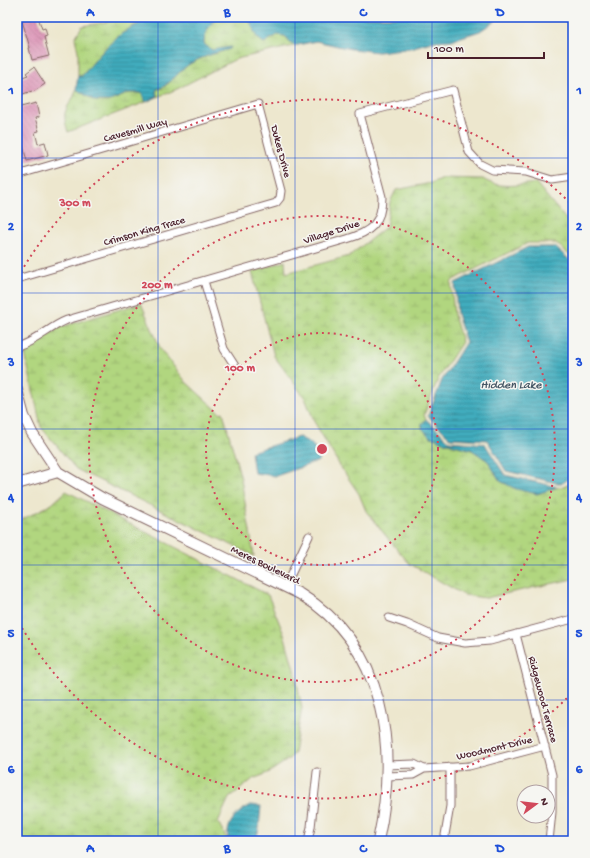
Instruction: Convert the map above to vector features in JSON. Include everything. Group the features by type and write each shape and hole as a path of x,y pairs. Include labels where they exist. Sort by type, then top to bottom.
{"street":[{"name":"Village Drive","path":"17,347 33,341 54,326 67,320 352,238 364,232 374,225 380,215 382,197 360,114 453,90 469,152 480,164 492,170 526,172 552,180 573,177"},
{"name":"Cavesmill Way","path":"17,174 258,104"},
{"name":"Dukes Drive","path":"258,104 281,191 280,198 276,203"},
{"name":"Crimson King Trace","path":"17,279 276,203"},
{"path":"204,281 224,349 235,366"},
{"name":"Meres Boulevard","path":"17,390 24,416 32,433 58,472 102,498 306,598 325,612 345,633 359,654 371,677 381,707 385,731 386,776 378,841"},
{"path":"17,484 58,472"},
{"path":"285,587 309,536"},
{"path":"389,618 407,624 438,638 457,643 478,643 573,618"},
{"name":"Ridgewood Terrace","path":"516,634 552,775 552,812 549,841"},
{"name":"Woodmont Drive","path":"386,776 413,775 424,769 476,764 545,746"},
{"name":"Woodmont Drive","path":"386,765 414,764 424,769"},
{"path":"444,841 450,806 450,767"},
{"path":"308,841 317,772"}],"green space":[{"path":"116,17 152,17 122,33 104,50 82,76 78,76 78,51 75,38 82,26 113,21"},
{"path":"218,17 247,17 259,38 264,43 277,35 285,36 294,46 236,59 175,90 157,97 156,90 169,83 188,65 203,57 230,49 212,50 204,44 208,29"},
{"path":"76,89 95,101 110,101 129,93 141,93 146,102 68,132 65,121 65,112"},
{"path":"442,178 483,179 502,185 536,183 573,228 573,258 556,243 528,243 453,280 451,283 454,315 462,342 438,379 424,415 426,419 422,424 422,427 429,436 472,450 488,461 500,481 537,494 558,487 563,487 573,482 573,579 486,598 464,595 410,564 366,511 359,494 340,466 315,423 305,398 274,356 252,272 285,261 286,273 349,256 386,227 390,202 396,190 431,183"},
{"path":"141,303 161,350 186,382 220,413 223,412 241,479 254,556 76,469 41,427 24,349 61,327"},
{"path":"66,491 268,595 285,637 295,673 302,708 294,753 289,759 268,773 253,779 229,798 218,822 228,841 17,841 17,522 52,504"}],"water":[{"path":"152,17 218,17 208,29 204,44 212,50 231,47 230,49 203,57 188,65 169,82 156,90 157,97 146,102 141,93 129,93 110,101 95,101 76,89 78,76 82,76 109,44 122,33"},
{"path":"247,17 495,17 495,21 480,31 452,40 435,41 410,48 378,52 351,49 316,41 294,46 285,36 277,35 264,43 255,34"},
{"name":"Hidden Lake","path":"528,247 555,247 573,263 573,476 561,484 506,471 487,440 450,438 428,416 442,380 466,342 457,314 455,283"},
{"path":"426,419 449,441 485,444 505,475 558,487 537,494 516,489 500,481 488,461 472,450 429,436 422,428 422,424"},
{"path":"299,437 307,441 315,448 319,461 276,476 254,473 251,452"},
{"path":"250,805 261,806 256,841 228,841 228,829 230,824 240,812"}],"building":[{"path":"21,17 38,17 42,29 45,28 47,36 44,37 49,56 32,60"},
{"path":"34,67 45,84 33,92 32,91 17,96 17,79 28,75 26,73"},
{"path":"36,103 39,117 35,118 39,131 35,132 38,144 45,142 48,155 27,161 22,142 20,138 17,139 17,127 21,126 17,108"}]}
